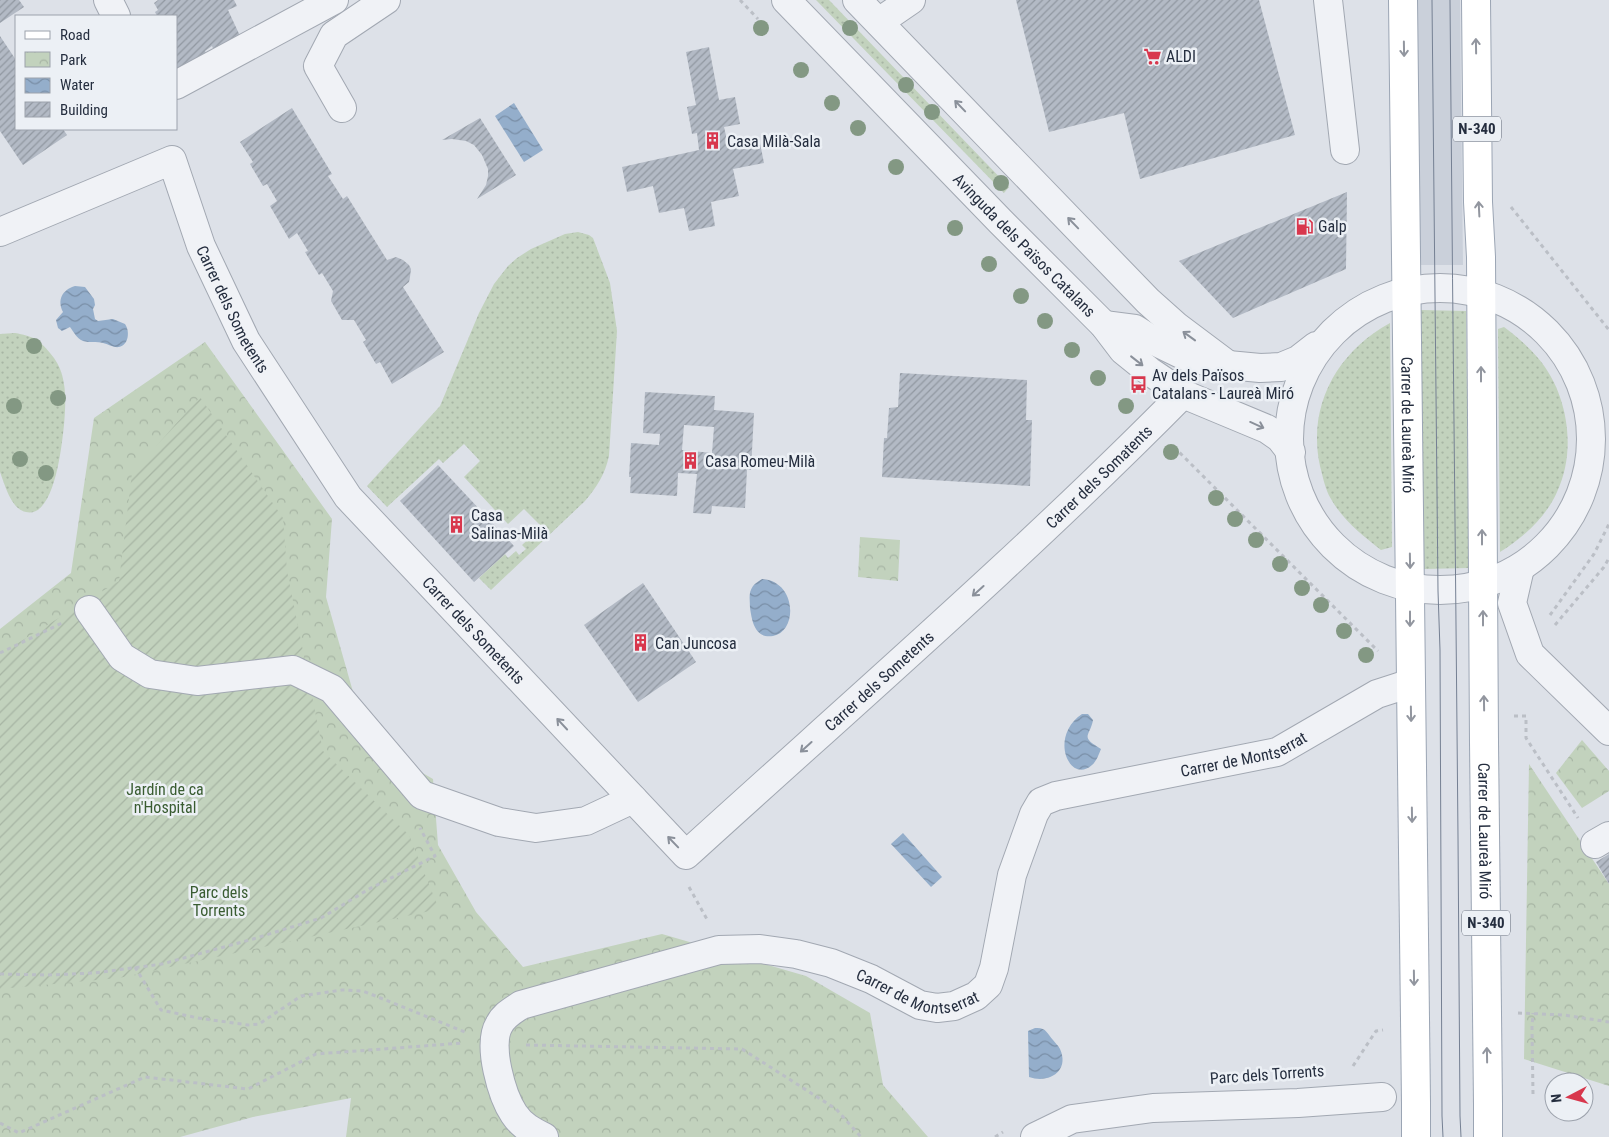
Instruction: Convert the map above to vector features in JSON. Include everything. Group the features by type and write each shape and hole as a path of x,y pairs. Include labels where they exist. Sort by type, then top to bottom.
{"main road":[{"name":"Carrer de Laureà Miró","path":"1403,0 1416,1137"},
{"name":"Carrer de Laureà Miró","path":"1476,0 1481,292 1488,1126"}],"street":[{"path":"108,0 116,15"},
{"path":"178,84 334,0"},
{"path":"342,108 318,66 334,35 386,0"},
{"name":"Avinguda dels Països Catalans","path":"786,0 1104,326 1123,350 1155,376 1183,394 1267,430 1280,438 1291,452"},
{"path":"857,0 1148,301 1176,326 1228,365"},
{"path":"879,22 911,0"},
{"path":"1328,0 1345,150"},
{"name":"Carrer dels Sometents","path":"0,232 172,160 201,246 246,341 348,496 686,855 1014,558"},
{"path":"1104,326 1135,329 1154,341 1190,358 1228,365 1260,368 1281,367 1298,360 1325,339 1348,317 1377,298 1434,287 1481,292 1504,299 1516,307 1557,344 1581,386 1600,432 1590,459 1584,485 1574,510 1559,533 1541,552 1520,568 1482,586 1438,591 1410,588 1382,580 1358,568 1336,550 1317,529 1304,502 1291,452 1291,420 1296,390 1308,363 1325,339"},
{"name":"Carrer dels Somatents","path":"1014,558 1109,468 1183,394"},
{"path":"1520,568 1512,603 1528,647 1609,731"},
{"path":"89,610 122,657 150,674 197,681 293,670 332,689 422,795 499,822 536,828 586,821 632,799"},
{"name":"Carrer de Montserrat","path":"544,1137 526,1127 514,1114 503,1091 497,1069 495,1041 497,1027 506,1014 522,1005 710,952 760,949 796,954 831,963 871,979 920,1005 937,1008 954,1006 976,996 988,985 994,968 1012,875 1034,814 1042,802 1056,796 1277,752 1377,694 1411,682"},
{"path":"1035,1137 1072,1119 1153,1108 1298,1103 1382,1097"}],"path":[{"path":"1507,201 1609,330"},
{"path":"1195,468 1380,653"},
{"path":"1528,647 1588,562 1609,524"},
{"path":"1528,647 1604,567 1609,558"},
{"path":"0,653 89,610"},
{"path":"1511,716 1526,716 1526,738 1577,817"},
{"path":"0,974 48,976 85,974 162,964 320,918 369,889 434,856 413,816 422,795"},
{"path":"686,855 685,881 724,950"},
{"path":"135,967 161,1010 198,1018 248,1025 259,1024 301,996 342,990 363,991 463,1031"},
{"path":"1516,1013 1564,1015 1609,1022"},
{"path":"1533,1013 1533,1094"},
{"path":"1352,1067 1376,1030 1385,1029"},
{"path":"0,1123 19,1133 145,1077 248,1089 316,1054 461,1043"},
{"path":"527,1045 742,1049 836,1109 861,1137"},
{"path":"995,1137 1009,1129"}],"shaded area":[{"path":"1417,0 1460,0 1463,265 1420,265"}],"green space":[{"path":"816,0 829,0 1009,187 1004,193"},
{"path":"578,232 593,238 610,283 617,331 609,456 600,480 585,501 491,590 479,578 505,554 508,558 516,551 519,555 526,549 522,545 542,527 524,509 508,524 464,477 480,461 464,444 443,463 439,459 387,507 367,486 440,406 479,313 494,284 508,266 531,249 565,234"},
{"path":"1421,310 1466,311 1469,568 1424,569"},
{"path":"1390,323 1392,547 1381,550 1347,520 1331,499 1320,466 1317,444 1318,422 1322,402 1330,383 1341,365 1355,349 1371,335"},
{"path":"1504,327 1530,349 1548,372 1562,405 1568,440 1563,476 1547,510 1533,526 1500,552 1498,329"},
{"path":"15,333 35,339 50,353 60,369 65,397 64,425 55,478 44,504 36,511 26,512 21,510 12,501 0,472 0,334"},
{"name":"Parc dels Torrents","path":"205,342 332,519 326,597 367,741 433,779 438,845 476,912 523,967 662,934 806,976 870,1013 883,1085 928,1137 346,1137 351,1098 253,1117 180,1137 0,1137 0,629 71,573 94,418"},
{"name":"Jardín de ca n'Hospital","path":"200,397 283,518 287,571 323,751 409,835 439,909 119,978 0,989 0,654 119,581 132,473"},
{"path":"860,537 900,540 898,581 858,577"},
{"path":"1582,740 1609,771 1609,791 1582,808 1556,773"},
{"path":"1529,764 1609,884 1609,1086 1594,1081 1594,1072 1565,1072 1524,1059"}],"water":[{"path":"514,103 543,150 524,162 495,116"},
{"path":"75,286 85,287 94,299 95,319 98,321 113,319 125,324 128,330 128,337 125,344 115,347 101,342 83,341 77,337 70,327 62,331 58,328 56,320 63,312 61,308 62,296 67,290"},
{"path":"762,579 774,582 782,588 790,607 790,617 787,626 773,636 762,635 758,632 753,623 750,608 750,591"},
{"path":"1082,714 1088,714 1093,720 1088,739 1101,749 1092,765 1084,769 1076,769 1070,764 1064,746 1066,734 1072,724"},
{"path":"903,833 942,877 931,887 891,844"},
{"path":"1042,1028 1046,1031 1059,1048 1062,1057 1062,1064 1056,1074 1044,1079 1029,1077 1028,1031"}],"building":[{"path":"0,0 19,0 24,7 0,23"},
{"path":"158,0 234,0 237,6 228,10 241,38 214,51 212,46 205,51 207,55 178,70 178,15 156,15 155,12 158,10 154,3"},
{"name":"ALDI","path":"1016,0 1259,0 1295,135 1140,179 1124,113 1049,132"},
{"path":"0,36 15,58 15,130 64,130 67,135 23,165 0,131"},
{"name":"Casa Milà-Sala","path":"709,47 719,100 735,97 740,124 724,127 728,144 759,138 764,163 733,169 739,196 711,202 715,226 689,231 684,208 659,213 653,186 627,192 622,167 699,150 697,133 692,134 687,107 696,105 686,52"},
{"path":"292,108 332,174 328,176 343,199 347,196 387,260 396,257 409,265 411,269 409,282 403,287 444,352 392,384 380,362 376,364 363,342 366,340 354,320 342,320 331,301 333,291 322,273 319,275 305,252 308,251 297,233 289,239 270,206 277,201 267,184 263,186 250,164 253,162 240,142"},
{"path":"480,118 516,175 477,199 486,185 488,176 488,169 482,155 474,145 466,141 442,140"},
{"name":"Galp","path":"1347,192 1346,269 1233,318 1179,261"},
{"path":"900,373 1027,380 1026,420 1032,420 1030,486 882,477 884,438 887,438 889,408 898,407"},
{"name":"Casa Romeu-Milà","path":"645,392 715,396 714,410 754,413 751,470 747,470 745,508 712,506 711,514 693,513 697,474 678,473 677,496 630,493 631,443 659,445 660,434 643,433","holes":["684,425 714,427 712,453 682,450"]},
{"name":"Casa Salinas-Milà","path":"438,465 514,546 474,582 400,501"},
{"name":"Can Juncosa","path":"643,583 696,662 638,702 584,625"},
{"path":"1609,854 1609,884 1596,862"}],"tram line":[{"path":"1432,0 1440,650 1443,1137"},
{"path":"1450,0 1461,1137"}],"place":[{"name":"ALDI","path":"1152,56"},
{"name":"Casa Milà-Sala","path":"713,141"},
{"name":"Galp","path":"1304,226"},
{"name":"Av dels Països Catalans - Laureà Miró","path":"1138,384"},
{"name":"Casa Romeu-Milà","path":"691,461"},
{"name":"Casa Salinas-Milà","path":"457,524"},
{"name":"Can Juncosa","path":"641,643"}]}
